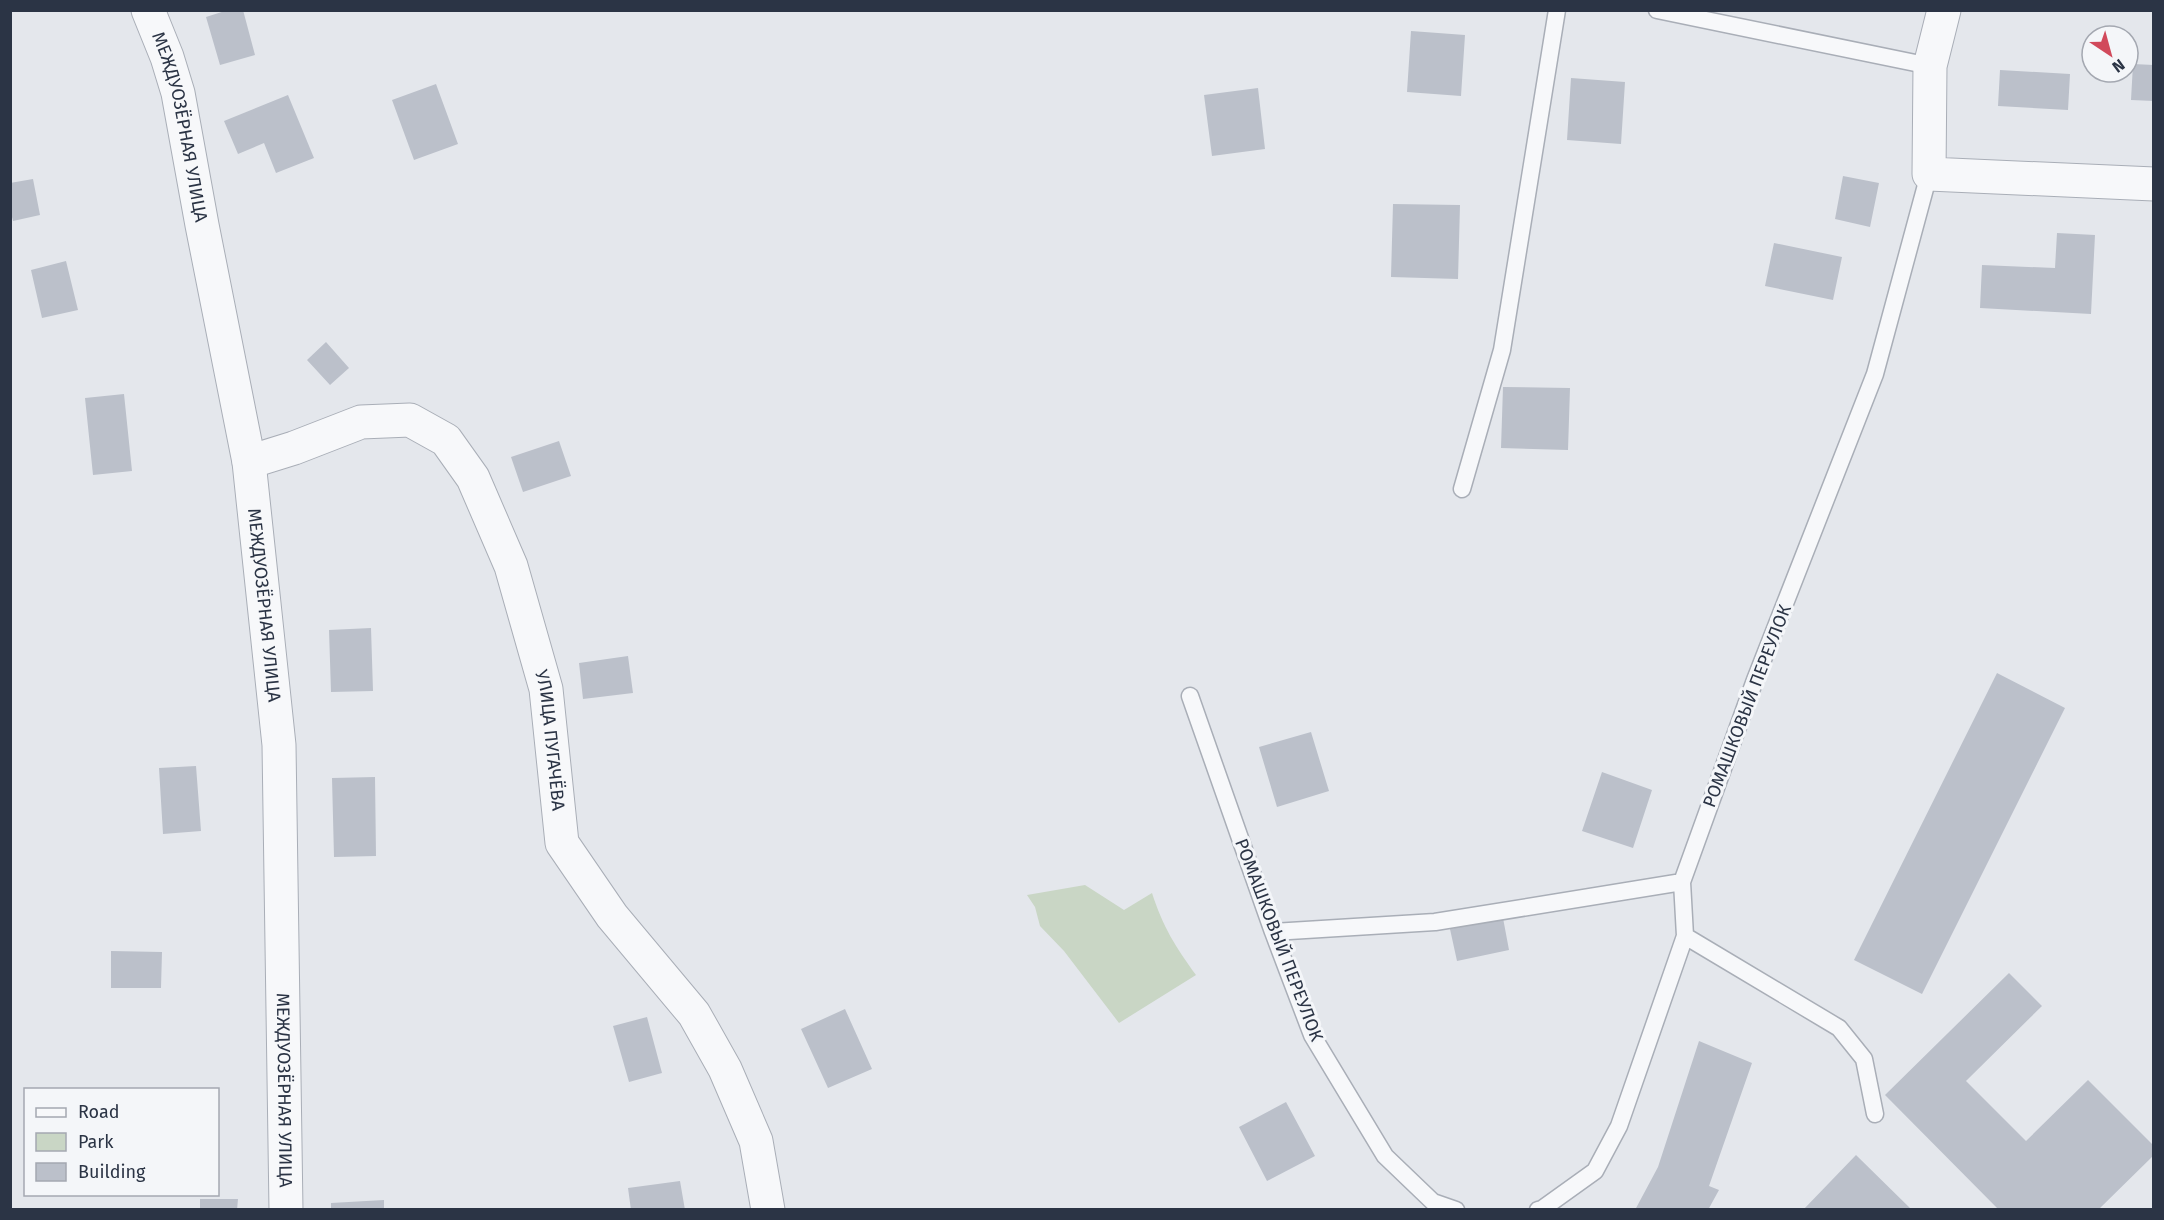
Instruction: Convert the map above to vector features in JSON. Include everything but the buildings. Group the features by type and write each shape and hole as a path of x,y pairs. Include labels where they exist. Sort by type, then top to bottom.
{"street":[{"name":"МЕЖДУОЗЁРНАЯ УЛИЦА","path":"148,10 167,57 178,93 249,462 279,745 286,1209"},
{"path":"1944,10 1930,66 1929,174 2154,184"},
{"name":"УЛИЦА ПУГАЧЁВА","path":"249,462 294,448 361,422 410,420 446,440 473,478 511,566 546,689 562,843 612,916 694,1014 725,1069 756,1142 768,1209"}],"lane":[{"path":"1462,489 1502,350 1557,10"},
{"path":"1657,10 1930,66"},
{"name":"РОМАШКОВЫЙ ПЕРЕУЛОК","path":"1538,1209 1542,1209 1594,1171 1619,1126 1685,936 1682,882 1755,680 1875,374 1929,174"},
{"name":"РОМАШКОВЫЙ ПЕРЕУЛОК","path":"1190,696 1273,932 1312,1035 1385,1156 1433,1202 1456,1209"},
{"path":"1273,932 1436,922 1682,882"},
{"path":"1685,936 1839,1028 1864,1059 1875,1114"}],"green space":[{"path":"1085,885 1124,910 1152,893 1170,936 1196,975 1119,1023 1064,951 1040,926 1035,907 1027,895"}]}
